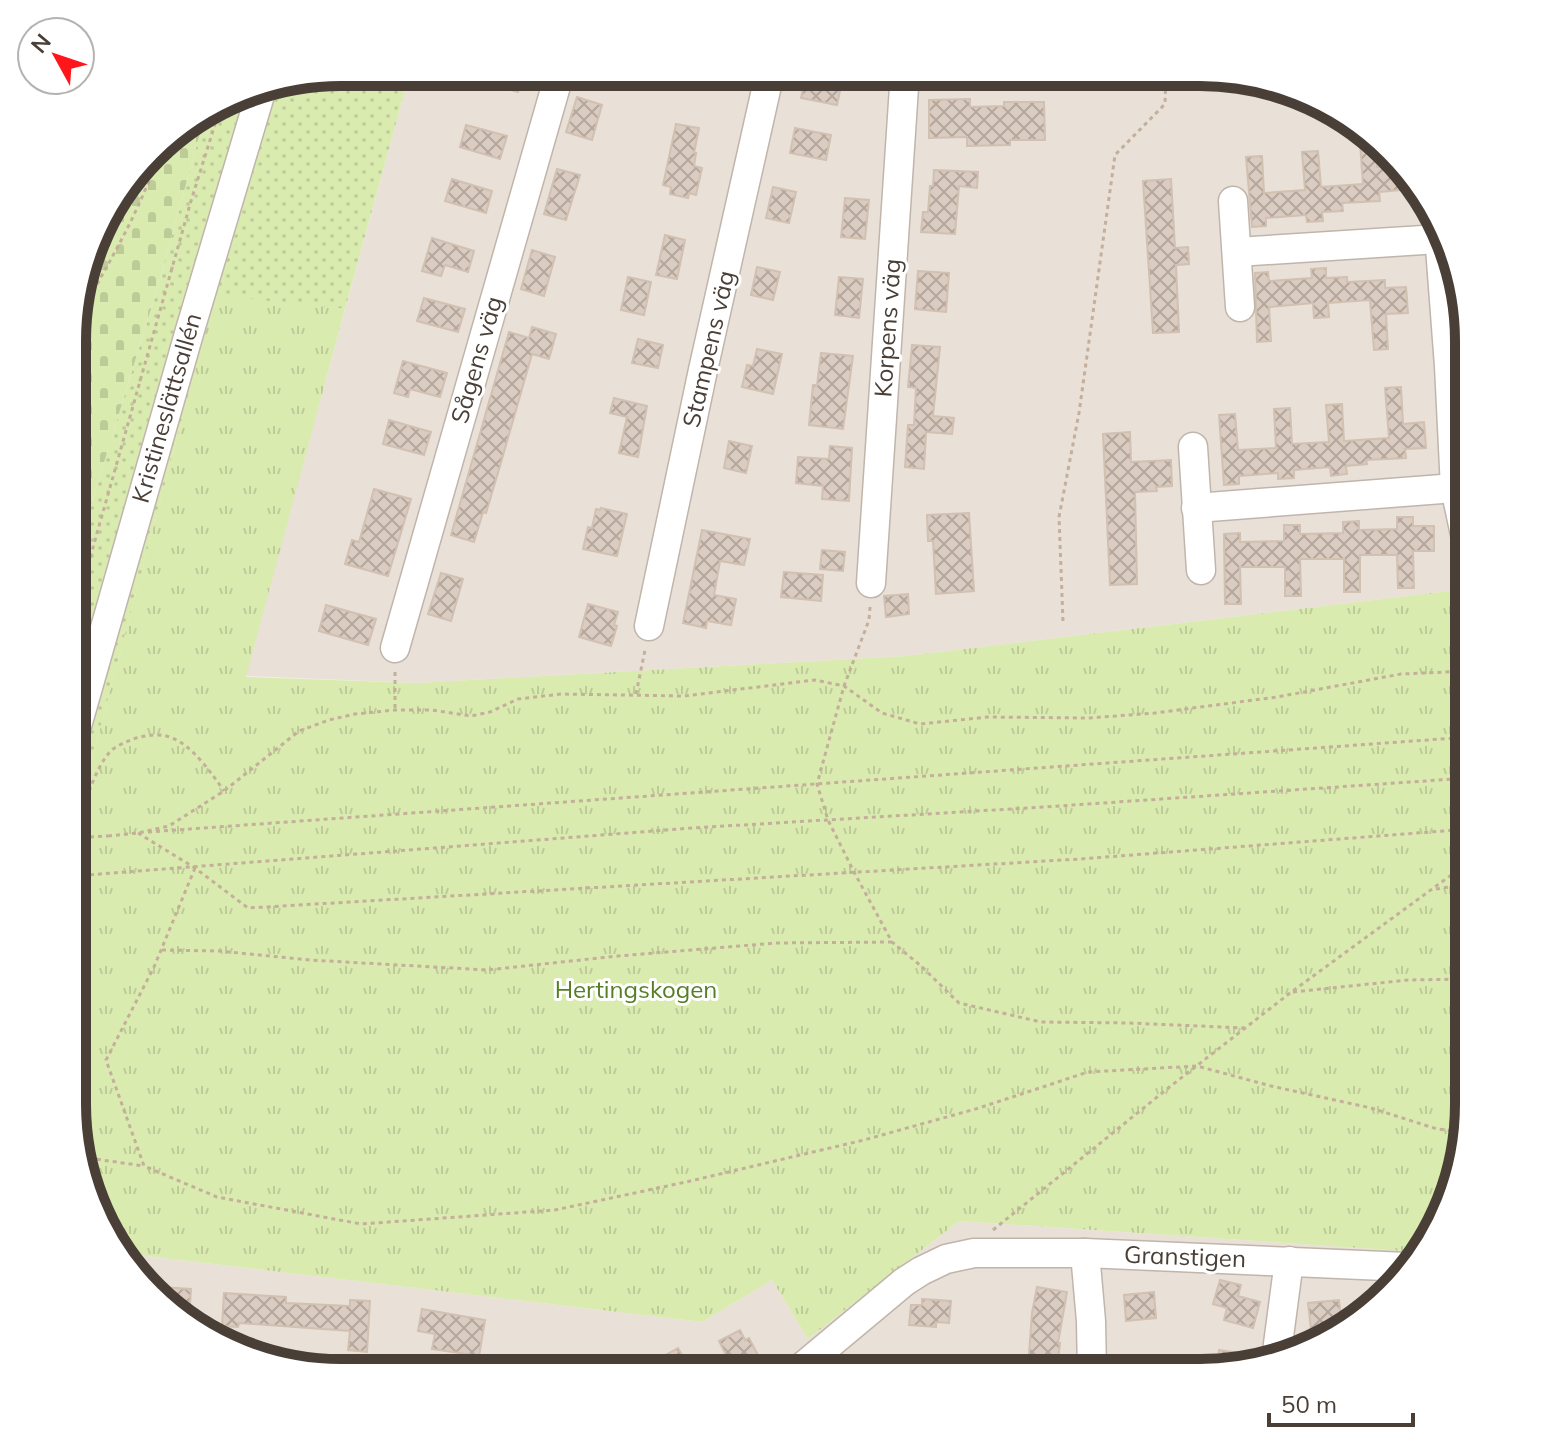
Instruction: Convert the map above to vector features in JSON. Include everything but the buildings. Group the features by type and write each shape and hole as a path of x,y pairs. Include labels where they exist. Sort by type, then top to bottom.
{"street":[{"name":"Sågens väg","path":"395,648 556,86"},
{"name":"Stampens väg","path":"649,626 767,86"},
{"name":"Korpens väg","path":"871,583 904,87"},
{"name":"Kristineslättsallén","path":"86,693 258,100"},
{"path":"1233,201 1240,307"},
{"path":"1237,252 1430,231"},
{"path":"1444,271 1454,334"},
{"path":"1193,447 1201,570"},
{"path":"1196,508 1454,488"},
{"name":"Granstigen","path":"819,1358 904,1282 946,1259 974,1253 1085,1253 1395,1266"},
{"path":"1085,1253 1092,1358"},
{"path":"1278,1346 1289,1261"}],"path":[{"path":"1063,621 1059,517 1079,413 1115,155 1165,104 1166,87"},
{"path":"86,571 217,118"},
{"path":"91,295 123,239 155,167"},
{"path":"143,181 150,183"},
{"path":"871,583 869,620 844,686 817,784 828,820 892,942 959,1003 1041,1022 1245,1028"},
{"path":"636,694 649,626"},
{"path":"395,648 395,710"},
{"path":"138,833 169,826 224,791 299,731 355,714 432,710 471,716 532,697 561,694 684,696 815,680 844,686 882,713 920,724 988,717 1089,718 1277,697 1401,674 1454,672"},
{"path":"87,802 99,768 112,750 126,741 157,735 174,738 193,753 224,791"},
{"path":"87,837 1455,738"},
{"path":"87,875 692,828 1455,779"},
{"path":"138,833 195,868 248,908 1080,859 1455,830"},
{"path":"144,1166 106,1060 154,967 195,868"},
{"path":"962,1255 1290,993 1455,872"},
{"path":"1432,889 1455,886"},
{"path":"161,950 219,951 310,960 487,970 776,943 892,942"},
{"path":"1290,993 1408,980 1455,979"},
{"path":"93,1159 144,1166 217,1197 361,1224 555,1210 864,1140 979,1108 1088,1072 1197,1066 1453,1131"}],"shaded area":[{"path":"406,86 1234,88 1282,100 1313,112 1342,129 1392,173 1412,199 1436,243 1450,291 1454,324 1454,495 1446,496 1454,561 1454,590 906,656 417,683 245,676"},
{"path":"959,1221 1408,1251 1368,1296 1313,1333 1250,1354 1217,1358 307,1357 259,1345 228,1333 199,1316 161,1284 136,1255 702,1322 772,1280 808,1339"}],"green space":[{"path":"406,86 345,309 215,296 87,780 86,521 158,286 201,128 243,105 307,88"},
{"path":"201,128 158,286 86,521 86,341 88,307 95,275 105,243 120,213 139,186 173,149"},
{"name":"Hertingskogen","path":"215,295 345,309 246,677 417,683 906,656 1454,590 1455,1104 1453,1138 1441,1186 1429,1217 1408,1251 959,1221 808,1339 772,1280 702,1322 136,1255 105,1202 88,1138 87,780"},
{"name":"Hertingskogen","path":"1454,495 1454,567 1446,496"}]}
